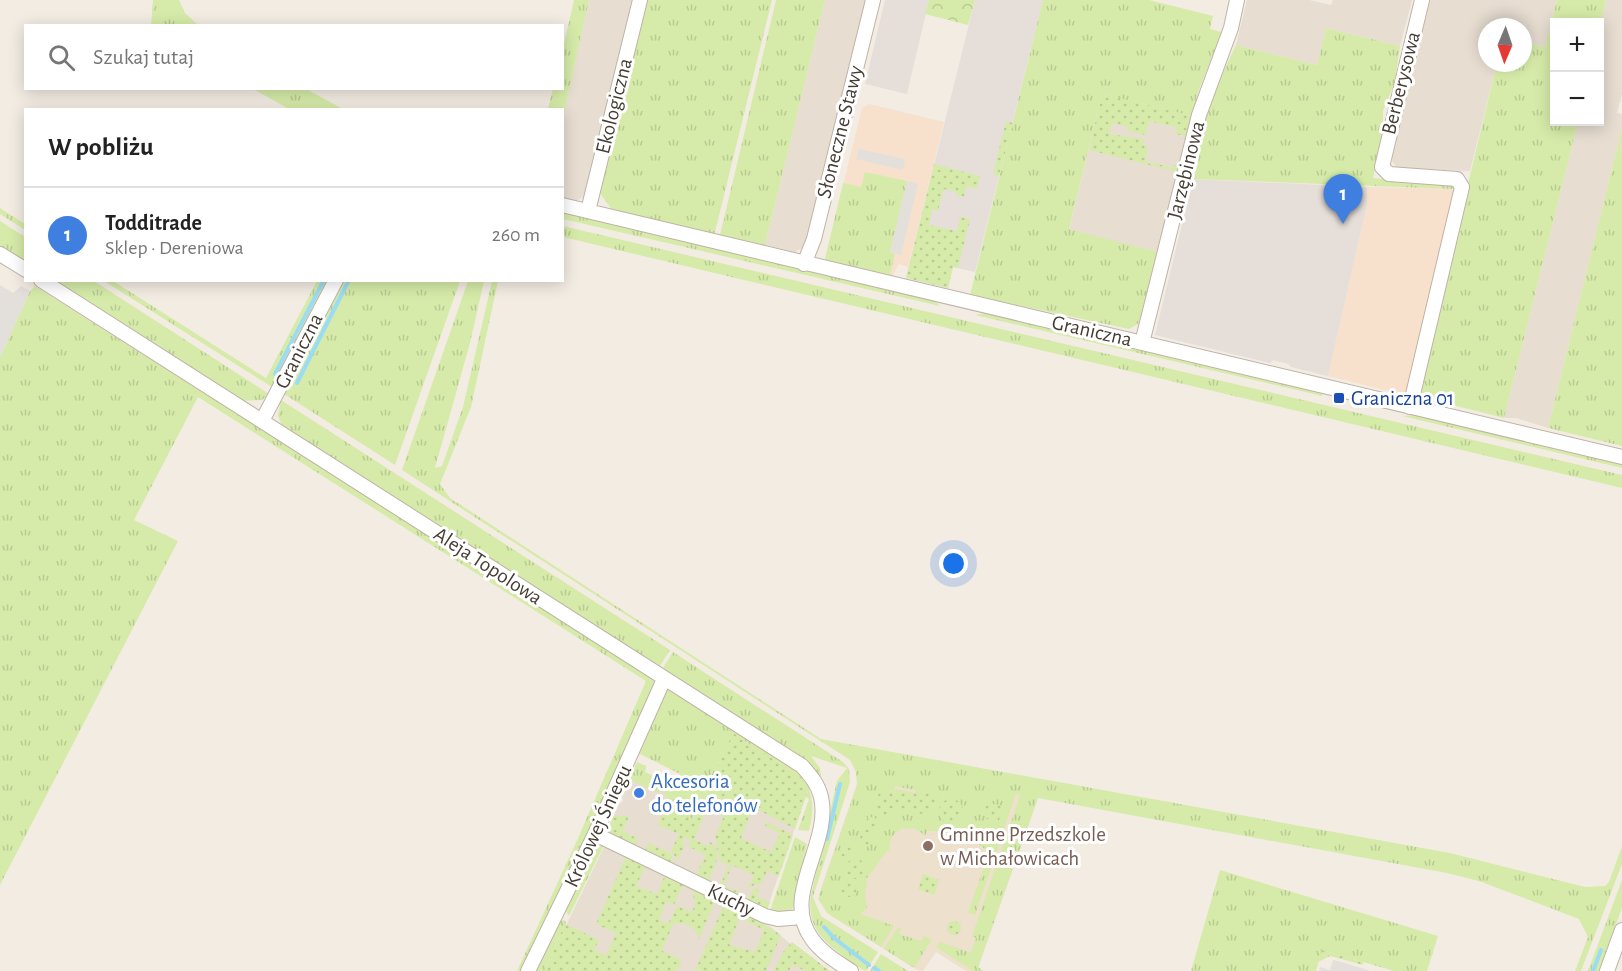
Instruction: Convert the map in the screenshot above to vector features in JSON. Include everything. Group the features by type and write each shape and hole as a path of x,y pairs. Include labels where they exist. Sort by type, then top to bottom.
{"street":[{"name":"Ekologiczna","path":"588,211 640,0"},
{"name":"Słoneczne Stawy","path":"804,264 814,239 873,0"},
{"name":"Jarzębinowa","path":"1142,343 1199,115 1238,0"},
{"name":"Berberysowa","path":"1410,407 1462,189 1457,179 1389,174 1382,167 1422,0"},
{"name":"Graniczna","path":"564,205 1622,457"},
{"path":"0,254 24,269"},
{"name":"Aleja Topolowa","path":"44,282 802,766 815,781 821,795 822,812 803,892 802,916"},
{"name":"Graniczna","path":"262,421 335,282"},
{"name":"Królowej Śniegu","path":"528,971 595,834 664,679"},
{"name":"Kuchy","path":"595,834 765,916 775,919 802,916"},
{"path":"802,916 807,932 815,944 851,971"},
{"path":"1606,971 1622,930"}],"shaded area":[{"path":"589,0 635,0 588,194 576,201 564,198 564,113"},
{"path":"825,0 868,0 807,245 795,252 765,245"},
{"path":"885,0 929,0 907,94 865,84"},
{"path":"975,0 1043,0 975,272 953,267 948,288 906,278"},
{"path":"1247,0 1309,0 1331,5 1333,0 1412,0 1400,46 1326,28 1317,65 1236,45"},
{"path":"1429,0 1557,0 1552,18 1550,18 1545,47 1532,44 1532,18 1478,18 1478,72 1495,72 1470,171 1397,168 1390,158"},
{"path":"1606,0 1622,0 1622,94 1617,113 1622,114 1622,128 1548,428 1516,418 1504,418 1577,126 1604,126 1604,18 1602,18"},
{"path":"1102,94 1192,116 1158,252 1069,230"},
{"path":"869,104 944,122 908,267 899,264 893,275 825,259 862,108"},
{"path":"859,149 905,159 903,170 856,159"},
{"path":"1193,179 1367,187 1367,204 1328,376 1273,360 1270,363 1155,335"},
{"path":"907,181 918,184 901,255 890,252"},
{"path":"1367,187 1454,189 1456,192 1408,393 1405,395 1328,376 1367,204"},
{"path":"0,285 13,293 21,286 30,291 0,357"},
{"path":"733,733 808,790 766,912 612,835 608,830 619,804 623,801 622,797 637,762 646,766 645,772 674,786 705,794"},
{"name":"Gminne Przedszkole w Michałowicach","path":"884,769 1038,798 977,971 966,971 936,952 923,971 919,971 830,915 819,894 857,784"},
{"path":"604,847 614,848 710,895 710,899 723,906 725,902 767,924 805,956 830,971 544,971"},
{"path":"1333,960 1371,971 1319,971 1320,967 1330,970"}],"green space":[{"path":"153,0 179,0 185,13 197,24 151,24"},
{"path":"574,0 589,0 564,113 564,108 548,108 553,90 564,90 564,45"},
{"path":"646,0 772,0 714,236 613,211 599,192"},
{"path":"776,0 825,0 765,245 720,235"},
{"path":"929,0 975,0 968,25 925,14"},
{"path":"1043,0 1149,0 1213,16 1210,29 1222,32 1198,92 1192,116 1102,94 1069,229 1158,252 1141,322 1129,329 970,295"},
{"path":"1557,0 1606,0 1602,18 1552,18"},
{"path":"1550,27 1550,126 1577,126 1504,418 1417,396 1495,72 1532,72 1532,44 1545,47"},
{"path":"1326,28 1400,46 1395,82 1383,111 1383,135 1373,178 1453,185 1456,192 1454,189 1193,179 1198,164 1197,145 1211,98 1236,45 1317,65"},
{"path":"255,90 308,90 341,108 287,108"},
{"path":"1102,94 1192,116 1187,136 1175,134 1176,127 1149,121 1146,135 1128,131 1128,127 1113,123 1109,134 1144,139 1143,145 1148,147 1145,161 1173,168 1174,165 1180,165 1178,172 1089,150"},
{"path":"1006,121 1013,123 999,176 993,174"},
{"path":"1622,128 1622,446 1548,428"},
{"path":"934,164 980,176 977,189 967,186 964,197 956,195 957,192 944,189 938,210 932,210 929,225 957,231 960,217 970,219 958,268 953,267 948,288 906,278"},
{"path":"865,172 907,181 890,252 895,254 890,274 893,275 888,278 825,259 843,183 861,187"},
{"path":"0,208 24,223 24,229 0,214"},
{"path":"564,212 935,301 940,306 564,219"},
{"path":"0,221 24,236 24,264 0,249"},
{"path":"564,226 1622,475 1622,488 564,237"},
{"path":"52,282 96,282 269,394 262,400 240,401"},
{"path":"106,282 115,282 266,378 316,282 327,282 272,387"},
{"path":"343,282 460,282 395,465 284,394"},
{"path":"468,282 484,282 470,343 435,468 442,466 463,407 492,282 498,282 471,407 440,484 450,498 821,739 1450,853 1585,887 1605,886 1609,882 1622,846 1622,864 1581,971 1575,971 1588,937 1579,919 1479,881 1447,873 1038,798 978,967 983,971 973,971 936,947 940,942 971,953 976,938 972,936 1020,795 1016,794 975,915 968,913 989,852 966,835 950,831 927,831 925,836 919,831 907,828 896,833 890,844 890,852 887,851 867,878 865,896 867,908 860,914 894,926 881,947 827,913 818,899 857,785 856,772 850,760 402,470","holes":["895,786 937,794 935,806 929,811 899,810 889,790 899,794 906,791 894,789"]},
{"path":"35,286 651,677 655,684 624,758 522,971 517,971 646,681 198,397 134,520 178,541 0,885 0,357 30,291"},
{"path":"986,313 1323,391 1322,396 975,315"},
{"path":"281,400 670,650 658,669 282,426 278,416"},
{"path":"1417,415 1622,462 1622,468 1402,416"},
{"path":"673,652 843,762 849,769 850,782 813,897 821,916 878,952 866,971 853,964 821,937 813,923 810,905 837,781 847,768 811,756 820,768 821,781 661,671"},
{"path":"666,689 671,689 796,769 806,783 812,798 809,831 798,830 809,799 806,797 808,790 733,734 692,819 665,806 668,800 664,792 654,792 630,779 637,762 646,766 645,772 674,786 680,774 636,752"},
{"path":"733,733 802,778 808,790 795,829 753,807 741,838 771,852 780,833 765,826 767,822 793,835 779,876 767,871 762,883 755,884 747,890 754,875 732,865 724,886 741,893 739,898 719,888 729,865 720,861 715,836 724,816 707,809 694,839 708,847 710,842 717,850 715,866 708,882 696,876 705,855 688,846 691,840 685,837 682,843 685,845 678,860 671,851 679,834 658,825 665,806 693,819"},
{"path":"886,790 899,794 906,791 915,793 916,790 938,794 934,807 926,813 899,810 886,816 878,811 875,804 879,793"},
{"path":"951,799 960,802 963,811 960,820 951,823 942,820 939,811 942,802"},
{"path":"983,802 1004,806 997,826 985,817"},
{"path":"613,816 629,816 623,831 638,839 635,846 612,835 608,830"},
{"path":"868,816 877,819 867,848 858,844"},
{"path":"795,837 807,844 794,907 788,913 769,914"},
{"path":"845,842 851,847 852,854 848,859 840,860"},
{"path":"605,843 569,916 565,910 594,851"},
{"path":"648,843 670,853 675,865 645,851"},
{"path":"627,854 647,863 636,886 657,894 666,873 710,895 710,899 715,902 699,939 689,926 682,923 673,924 662,951 680,959 681,967 675,971 544,971 565,924 599,940 594,950 606,956 616,933 596,924","holes":["682,886 695,892 693,899 696,901 692,912 677,906 668,924 659,920 666,902 674,905"]},
{"path":"856,859 863,862 866,869 863,876 856,879 849,876 846,869 849,862"},
{"path":"1220,870 1438,936 1427,971 1394,971 1322,950 1316,971 1191,971"},
{"path":"923,874 939,880 934,895 918,889"},
{"path":"1622,880 1622,908 1599,971 1588,971"},
{"path":"849,881 855,883 857,889 855,895 849,897 843,895 841,889 843,883"},
{"path":"759,886 757,897 770,902 766,912 746,901 753,890"},
{"path":"725,902 742,911 729,945 755,952 764,930 746,921 749,915 781,935 766,971 695,971"},
{"path":"559,921 566,922 544,971 533,971"},
{"path":"951,921 957,921 961,928 957,935 951,935 947,931 947,925"},
{"path":"898,927 901,928 899,934 921,941 923,936 932,939 914,968 884,949"},
{"path":"792,942 830,971 806,971 792,965 789,971 774,971 783,952"},
{"path":"1322,950 1363,962 1363,965 1330,956 1318,962"},
{"path":"881,954 908,971 870,971"}],"waterway":[{"path":"275,374 323,282"},
{"path":"297,383 348,282"},
{"path":"827,839 840,784"},
{"path":"824,927 834,938 869,965"},
{"path":"1593,971 1601,950"},
{"path":"874,968 879,971"}],"place":[{"name":"Todditrade","path":"1343,224"},
{"name":"Graniczna 01","path":"1339,398"},
{"name":"Akcesoria do telefonów","path":"639,793"},
{"name":"Gminne Przedszkole w Michałowicach","path":"928,846"}]}
